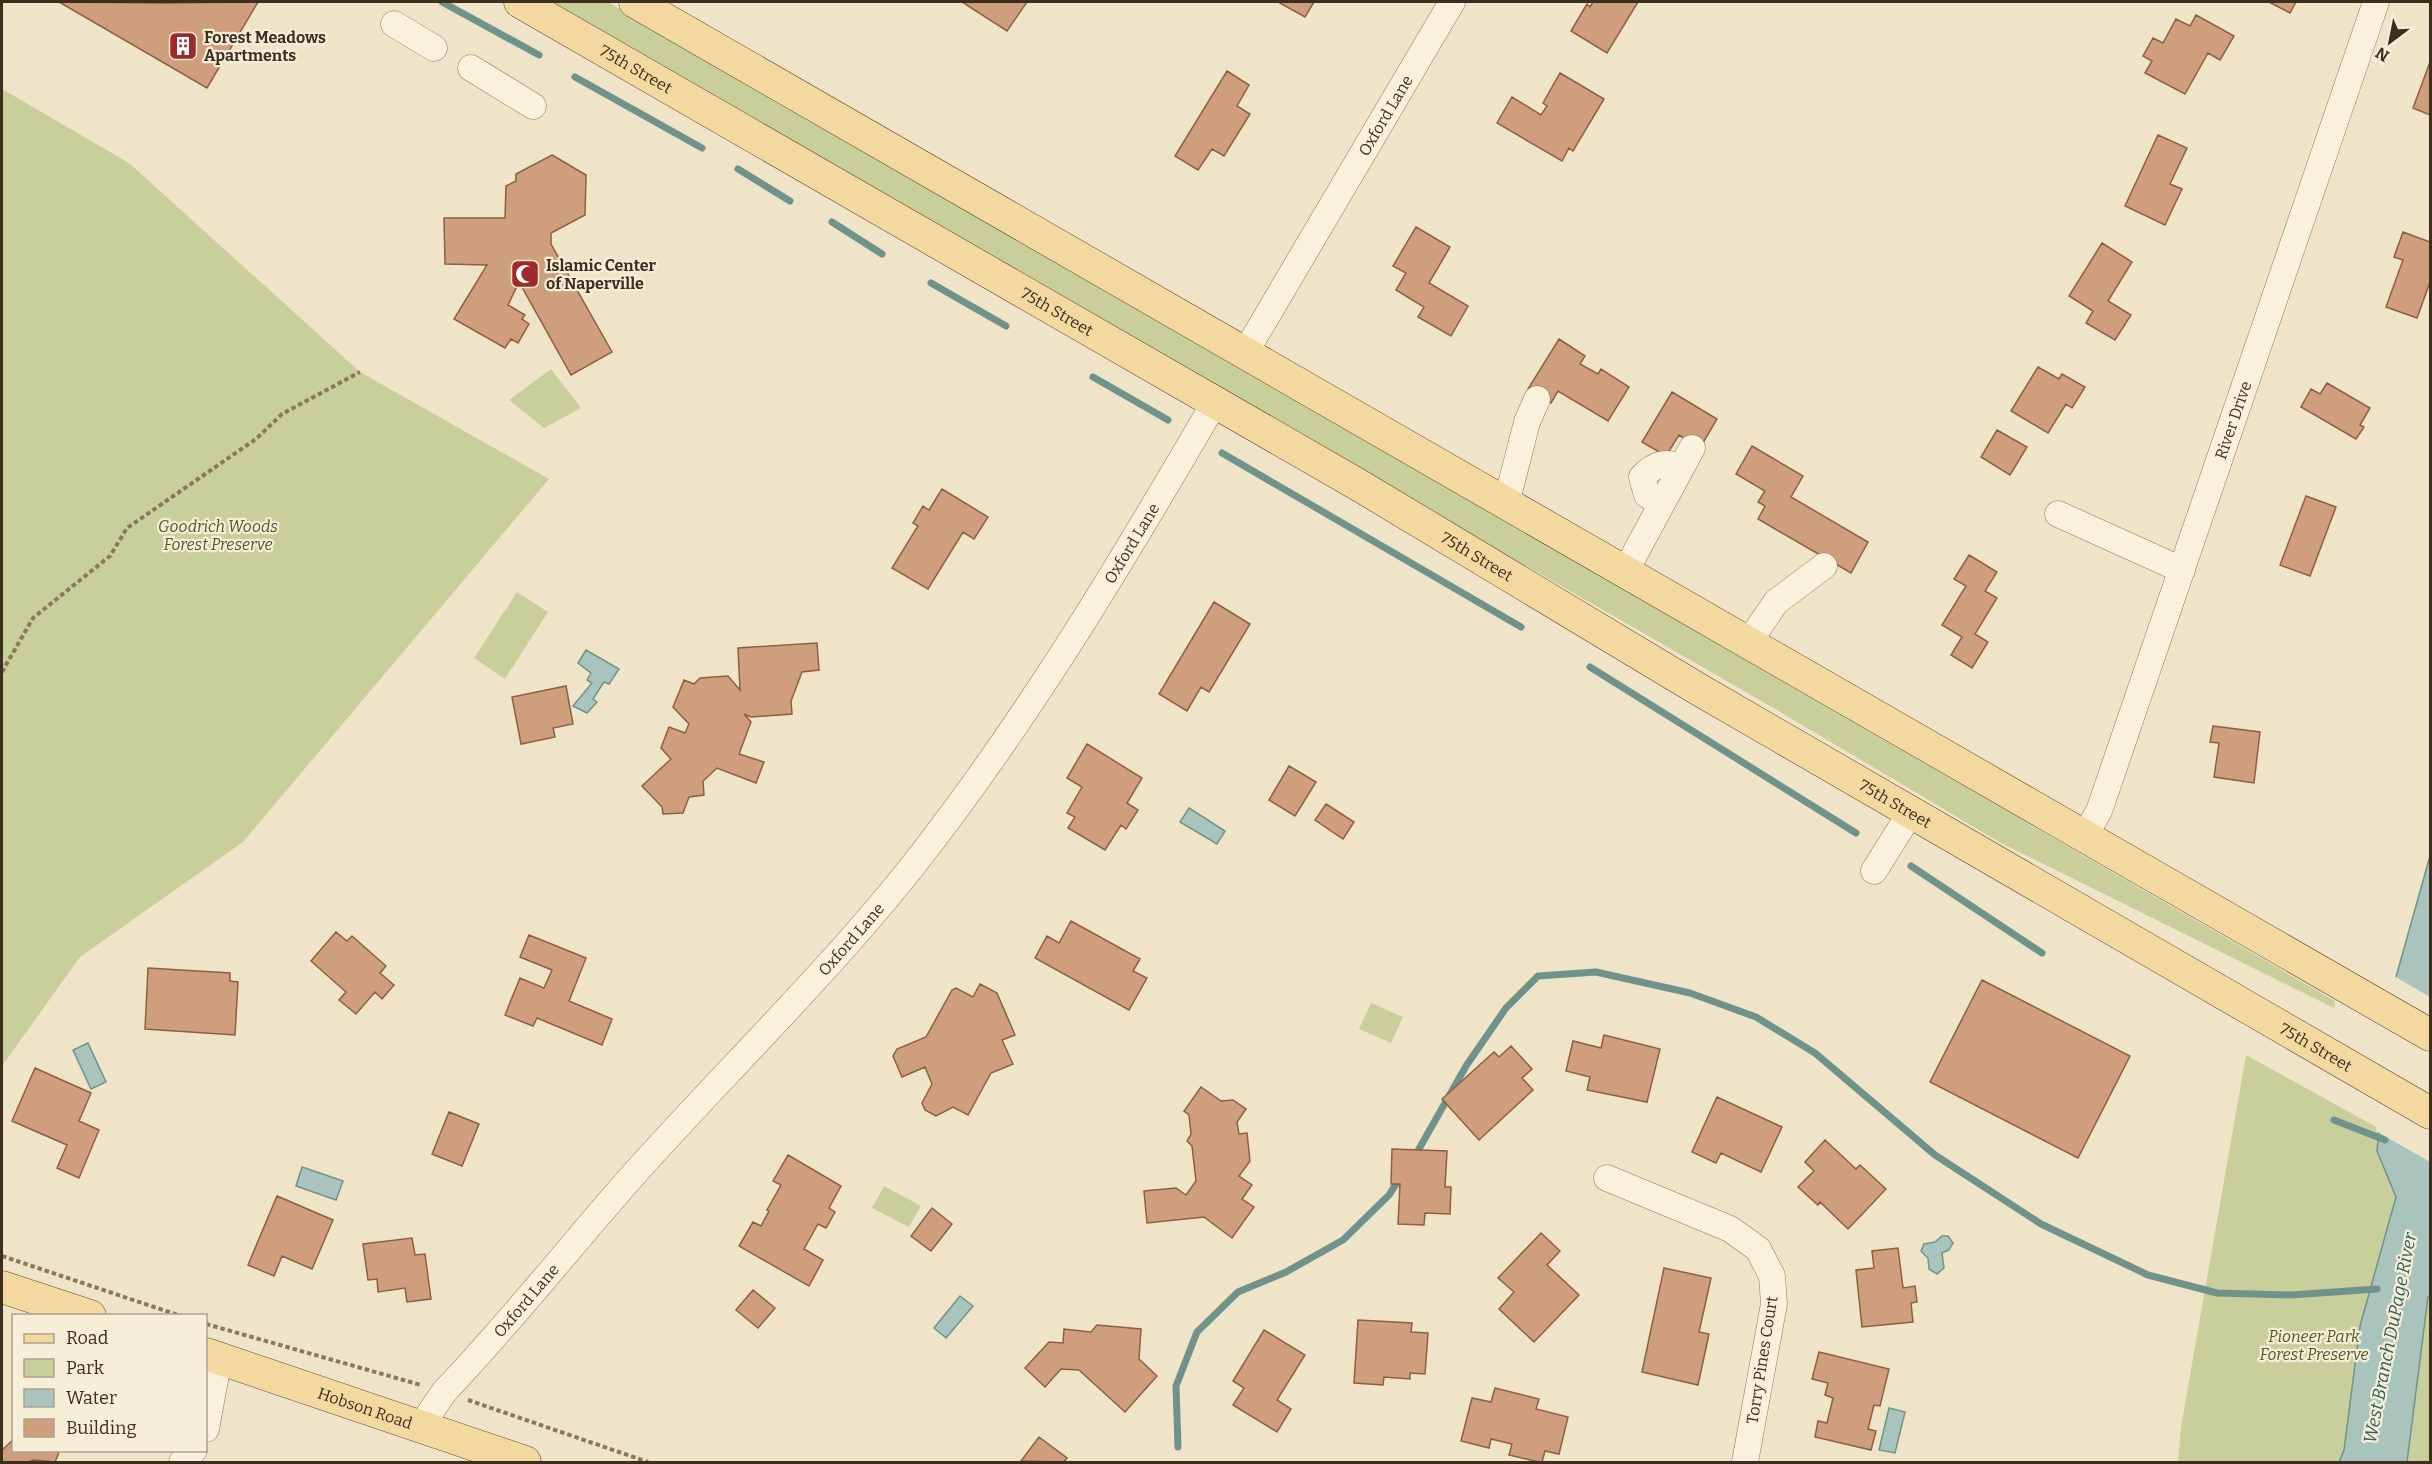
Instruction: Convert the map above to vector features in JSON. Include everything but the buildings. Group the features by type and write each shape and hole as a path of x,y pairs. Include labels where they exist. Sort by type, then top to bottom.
{"main road":[{"name":"75th Street","path":"520,2 1215,402 1911,812 2430,1113"},
{"path":"635,2 2430,1035"},
{"path":"2,1287 84,1314"},
{"name":"Hobson Road","path":"212,1356 525,1462"}],"street":[{"name":"Oxford Lane","path":"1245,353 1452,2"},
{"name":"River Drive","path":"2085,835 2099,812 2376,2"},
{"path":"394,24 434,48"},
{"path":"471,68 533,106"},
{"path":"1506,504 1527,422 1537,399"},
{"name":"Oxford Lane","path":"421,1426 444,1392 636,1172 842,950 916,862 1040,687 1151,513 1215,402"},
{"path":"1625,572 1662,503 1647,495 1642,477 1651,467 1687,457"},
{"path":"2058,514 2182,570"},
{"path":"1748,643 1776,602 1824,566"},
{"path":"1874,871 1911,812"},
{"name":"Torry Pines Court","path":"1607,1178 1730,1229 1758,1249 1772,1276 1774,1304 1744,1462"},
{"path":"207,1417 212,1356"}],"path":[{"path":"2,672 33,618 110,556 127,528 255,439 282,414 360,372"},
{"path":"2,1256 176,1314"}],"green space":[{"path":"546,2 608,2 2335,1001 2334,1008 2001,843 1770,706"},
{"name":"Goodrich Woods Forest Preserve","path":"2,89 129,163 360,372 549,479 243,842 80,957 2,1066"},
{"path":"551,369 581,408 544,428 509,400"},
{"path":"517,592 548,612 505,679 474,658"},
{"path":"1371,1003 1403,1017 1391,1043 1359,1029"},
{"name":"Pioneer Park Forest Preserve","path":"2430,1035 2430,1462 2178,1462 2181,1427 2246,1055 2380,1129"},
{"path":"884,1186 921,1206 909,1227 872,1208"}],"water":[{"path":"586,650 619,669 609,684 604,682 593,699 597,702 587,713 573,706 592,683 587,680 591,673 578,663"},
{"path":"1189,808 1225,831 1217,844 1180,822"},
{"name":"West Branch DuPage River","path":"2430,856 2430,1296 2428,1297 2407,1462 2339,1462 2344,1450 2360,1326 2396,1197 2377,1151 2396,977"},
{"path":"88,1043 106,1082 91,1089 73,1050"},
{"path":"302,1167 343,1181 336,1200 296,1186"},
{"path":"1942,1236 1948,1236 1953,1243 1949,1250 1942,1253 1944,1268 1937,1274 1929,1269 1928,1258 1921,1251 1924,1244 1935,1242"},
{"path":"960,1296 973,1306 946,1338 934,1328"},
{"path":"1889,1408 1905,1412 1895,1453 1879,1450"}],"pier":[{"path":"2394,976 2430,997 2430,1162 2376,1131"}],"waterway":[{"path":"442,2 539,55"},
{"path":"575,77 702,148"},
{"path":"738,169 790,201"},
{"path":"832,222 882,254"},
{"path":"931,283 1006,326"},
{"path":"1093,377 1168,420"},
{"path":"1222,453 1521,627"},
{"path":"1590,667 1856,833"},
{"path":"1911,866 2042,953"},
{"path":"1415,1156 1466,1066 1506,1008 1538,976 1596,972 1690,993 1756,1017 1815,1053 1935,1155 2041,1224 2148,1275 2217,1293 2291,1295 2377,1289"},
{"path":"2334,1120 2385,1140"},
{"path":"1178,1447 1176,1386 1197,1332 1238,1292 1286,1272 1343,1240 1389,1195 1400,1178"}],"place":[{"name":"Forest Meadows Apartments","path":"183,46"},
{"name":"Islamic Center of Naperville","path":"525,274"}]}
